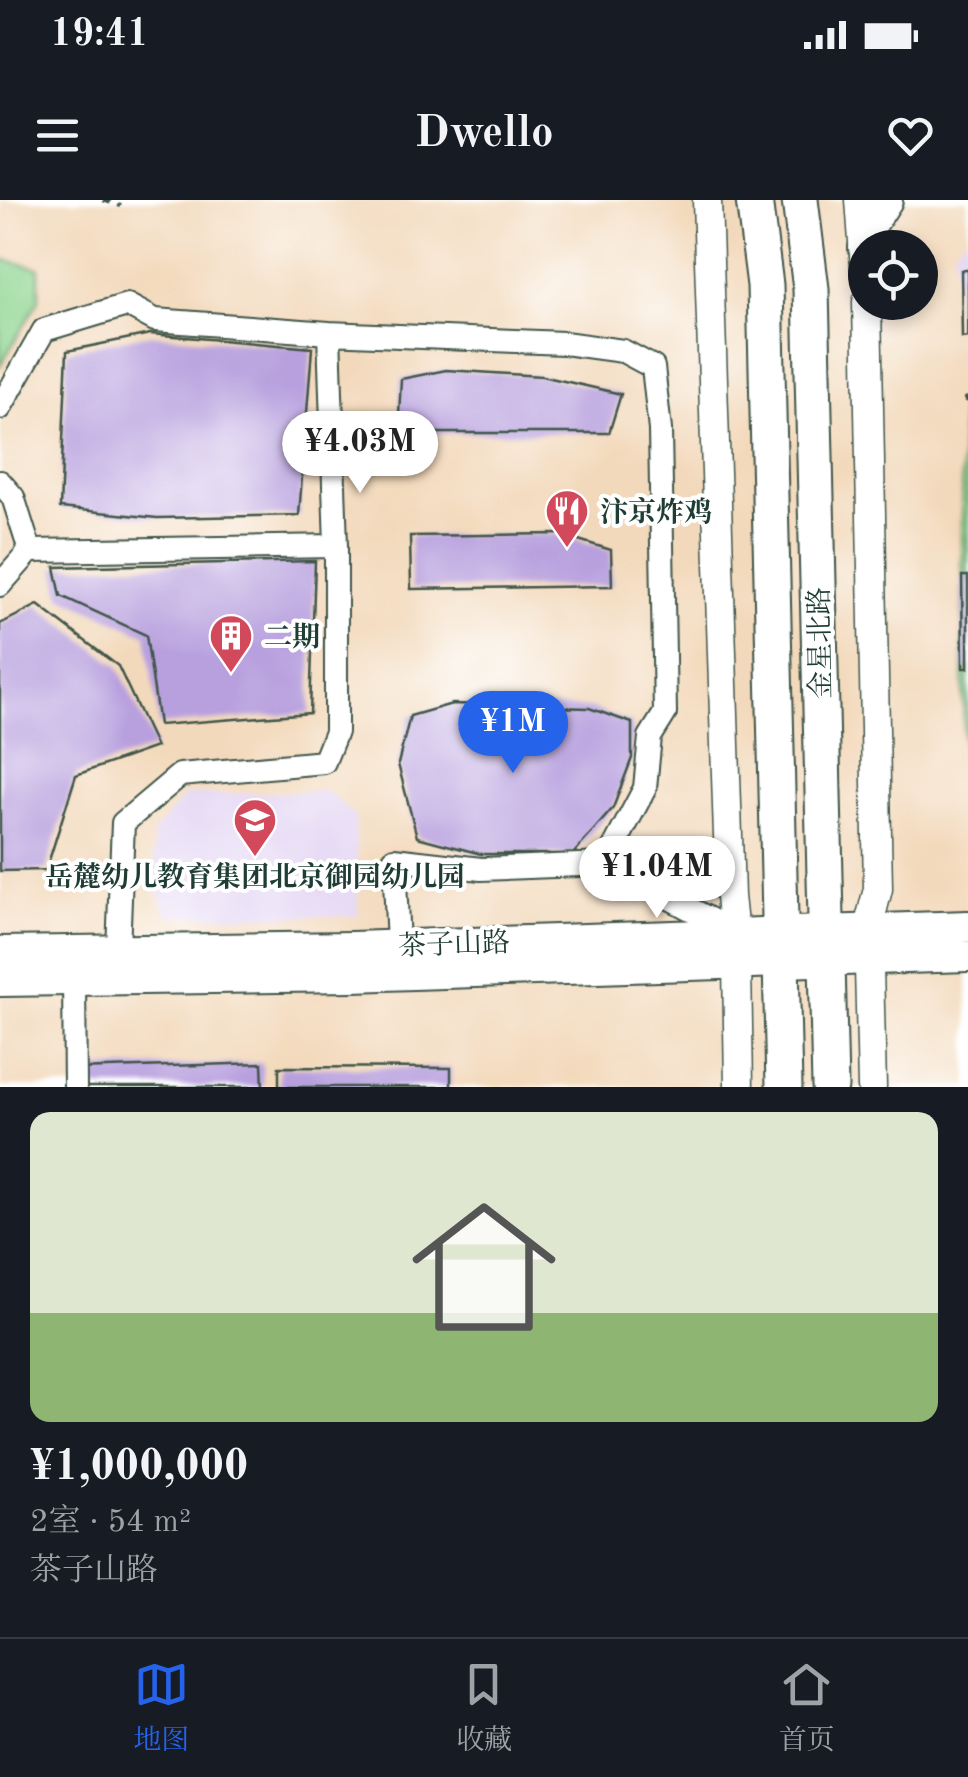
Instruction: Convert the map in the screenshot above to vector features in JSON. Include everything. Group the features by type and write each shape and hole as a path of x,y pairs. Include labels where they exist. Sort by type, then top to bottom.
{"main road":[{"name":"金星北路","path":"754,200 765,286 784,1087"},
{"name":"金星北路","path":"800,200 811,289 830,1087"},
{"path":"867,230 887,200"},
{"name":"茶子山路","path":"0,981 353,976 737,963 780,947 869,942 968,926"},
{"name":"茶子山路","path":"0,952 398,945 734,932 780,947"},
{"name":"茶子山路","path":"869,942 968,956"}],"street":[{"path":"707,200 739,1087"},
{"path":"860,200 862,230"},
{"path":"0,408 44,330 127,306 155,320 329,333 564,343 624,350 653,367 660,430 665,713 650,737 645,788 605,864"},
{"path":"867,320 878,889 869,942 872,1087"},
{"path":"118,950 123,823 180,774 324,762 336,732 336,546 329,333"},
{"path":"0,482 13,497 30,551"},
{"path":"0,586 30,551 336,546"},
{"path":"398,945 394,859 481,868 605,864 734,932"},
{"path":"74,980 76,1087"}],"path":[{"path":"103,200 121,206"}],"shaded area":[{"path":"968,234 968,806 964,783 961,403 954,250"},
{"name":"岳麓幼儿教育集团北京御园幼儿园","path":"326,791 355,816 358,916 168,916 155,884 153,833 185,795"}],"green space":[{"path":"0,259 39,268 39,300 0,366"},
{"path":"961,403 968,403 968,783 964,783"}],"building":[{"path":"961,270 968,270 968,337 962,338"},
{"path":"150,334 312,348 299,515 157,518 60,508 67,351"},
{"path":"446,370 542,376 621,394 609,433 398,433 401,379"},
{"path":"559,534 611,550 612,586 411,589 410,536"},
{"name":"二期","path":"315,561 310,713 159,725 146,635 61,596 55,567"},
{"path":"962,576 968,576 968,668 963,668"},
{"path":"38,605 118,666 156,747 76,775 46,870 0,871 0,624"},
{"path":"452,704 589,708 632,723 632,758 613,808 573,854 481,854 417,837 398,764 410,716"},
{"path":"262,1063 263,1087 76,1087 76,1069"},
{"path":"279,1067 451,1068 451,1087 279,1087"}],"place":[{"name":"汴京炸鸡","path":"567,549"},
{"name":"二期","path":"231,674"},
{"name":"岳麓幼儿教育集团北京御园幼儿园","path":"255,858"}]}
